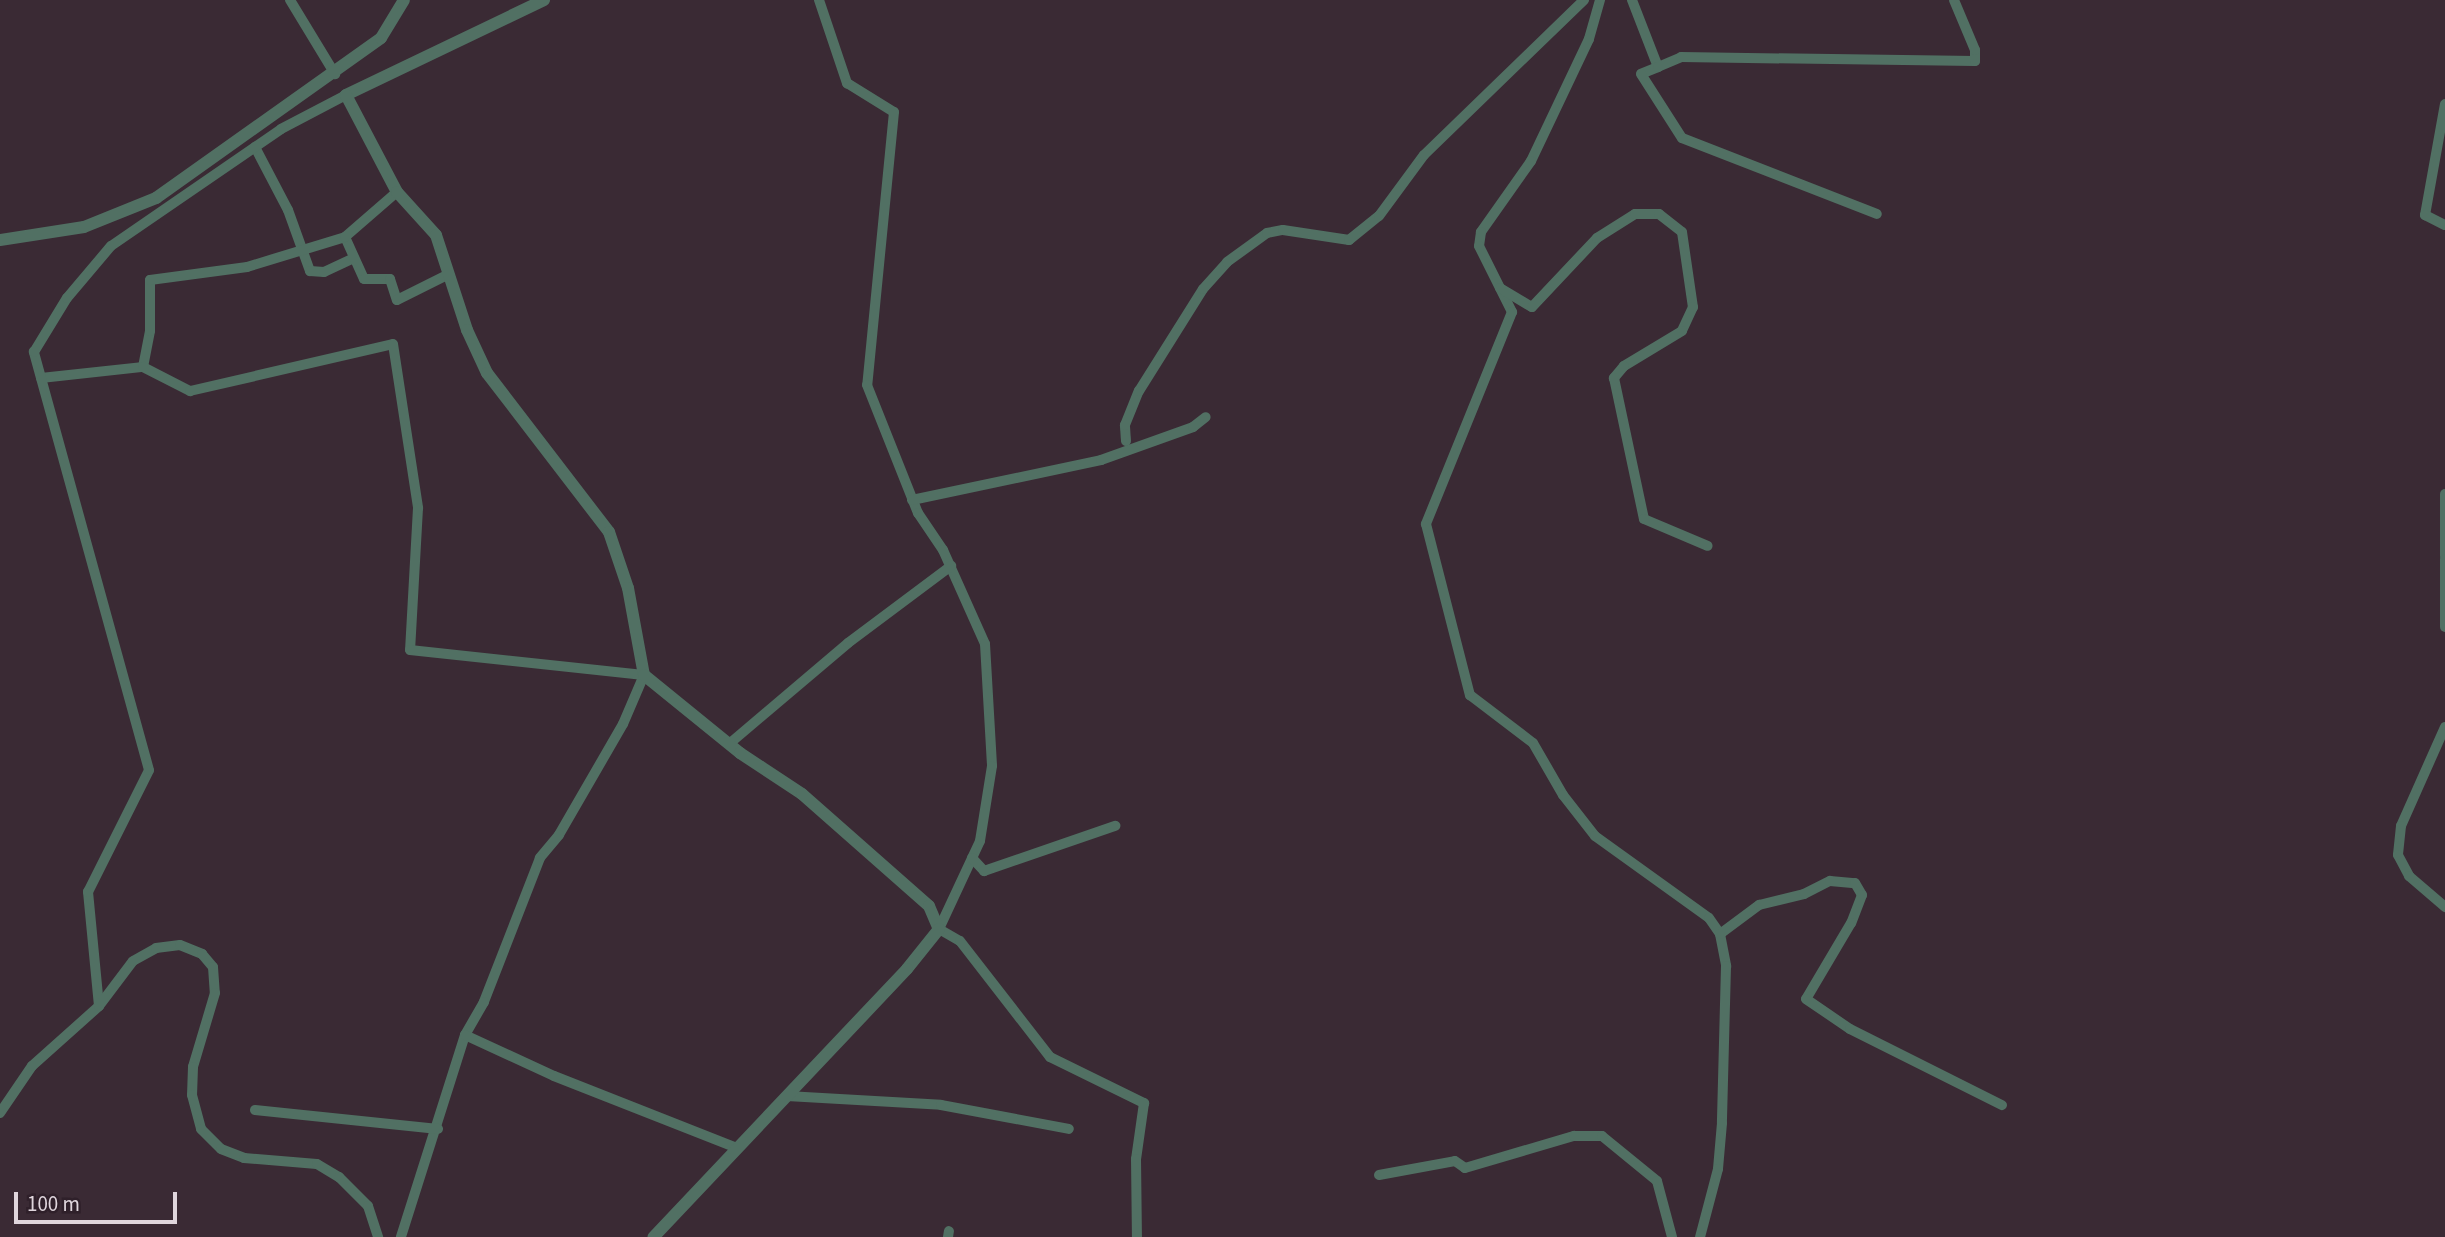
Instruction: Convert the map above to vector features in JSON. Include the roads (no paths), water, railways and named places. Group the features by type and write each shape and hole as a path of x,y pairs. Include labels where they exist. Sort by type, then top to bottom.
{"street":[{"path":"290,0 335,74"},
{"path":"0,240 84,227 156,198 335,74 381,38 404,0"},
{"path":"99,1006 88,892 149,770 34,352 67,298 111,246 142,228 255,147 346,95 544,0"},
{"path":"654,1237 939,929 980,841 992,766 985,644 951,566 912,500 867,385 894,112 847,83 819,0"},
{"path":"1126,441 1125,425 1139,391 1203,289 1227,262 1267,233 1283,230 1349,240 1380,216 1424,155 1584,0"},
{"path":"1600,0 1590,39 1531,161 1481,232 1479,246 1512,312 1506,334 1426,524 1470,695 1533,743 1563,795 1595,836 1709,918 1720,934 1726,966 1722,1123 1718,1169 1700,1237"},
{"path":"1632,0 1658,67"},
{"path":"1877,214 1682,138 1641,74 1681,57 1975,61 1975,50 1954,0"},
{"path":"346,95 397,192 436,235 447,275 487,373 609,532 628,587 644,675 623,724 559,835 540,858 484,1002 465,1035 438,1129 401,1237"},
{"path":"2445,104 2425,215 2445,225"},
{"path":"255,147 303,250 310,271 324,272 354,258"},
{"path":"143,367 150,331 150,280 247,267 345,237 397,192"},
{"path":"1500,288 1532,307 1597,238 1635,214 1659,214 1682,232 1693,307 1682,331 1624,366 1614,378 1644,519 1708,546"},
{"path":"345,237 364,279 390,279 397,300 447,275"},
{"path":"41,378 143,367 190,391 393,344 418,508 410,650 644,675 729,744 831,820 929,906 939,929 960,941 1050,1057 1144,1103 1136,1158 1137,1237"},
{"path":"912,500 1101,460 1194,427 1206,417"},
{"path":"2445,494 2445,627"},
{"path":"729,744 848,643 951,566"},
{"path":"2445,727 2402,826 2398,855 2409,876 2445,907"},
{"path":"972,859 984,871 1115,826"},
{"path":"1720,934 1759,905 1804,894 1830,881 1855,883 1862,895 1851,923 1806,999 1861,1035 2002,1105"},
{"path":"0,1113 32,1066 99,1006 133,961 156,948 180,945 202,954 213,967 215,993 193,1067 192,1095 201,1129 221,1149 244,1158 317,1164 339,1177 368,1206 378,1237"},
{"path":"465,1035 554,1076 737,1148"},
{"path":"787,1096 941,1105 1069,1129"},
{"path":"255,1110 438,1129"},
{"path":"1379,1175 1455,1161 1465,1168 1574,1136 1602,1136 1657,1181 1672,1237"}]}
